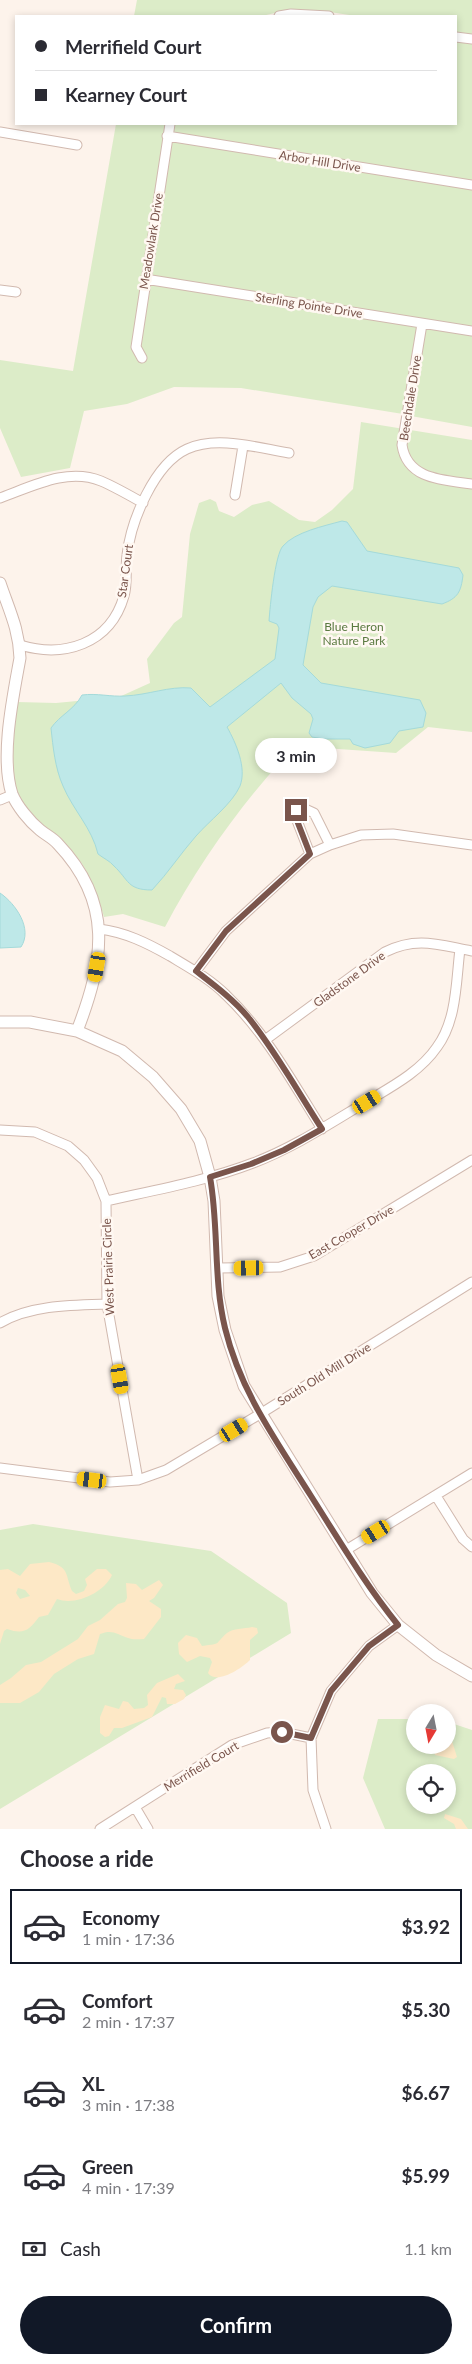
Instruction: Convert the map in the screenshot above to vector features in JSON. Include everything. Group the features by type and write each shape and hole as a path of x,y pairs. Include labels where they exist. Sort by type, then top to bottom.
{"street":[{"path":"286,15 310,15"},
{"path":"457,37 472,39"},
{"name":"Meadowlark Drive","path":"142,358 136,347 170,125"},
{"path":"0,132 78,145"},
{"name":"Arbor Hill Drive","path":"167,136 472,185"},
{"name":"Sterling Pointe Drive","path":"145,279 472,331"},
{"path":"0,290 16,292"},
{"name":"Beechdale Drive","path":"422,324 402,445 404,457 412,467 434,479 472,484"},
{"name":"Star Court","path":"20,645 35,650 54,651 77,647 100,633 114,617 124,597 131,533 143,502 158,475 172,459 188,448 209,444 243,446 289,454"},
{"path":"235,495 243,446"},
{"path":"0,498 59,477 81,476 100,480 143,502"},
{"path":"0,583 14,617 20,645 20,658 6,746 6,772 12,795 28,818 56,842 77,866 89,887 98,912 100,952 95,982 77,1031"},
{"path":"0,800 12,795"},
{"path":"310,854 296,818 296,810 302,807 314,813 330,844"},
{"path":"196,971 226,931 310,854 330,844 361,835 393,834 472,845"},
{"path":"99,929 118,931 151,945 196,971 226,994 247,1016 265,1040 322,1129"},
{"name":"Gladstone Drive","path":"265,1040 397,946 410,942 427,942 472,951"},
{"path":"0,1130 35,1132 68,1146 84,1160 97,1178 106,1201 210,1177 251,1164 284,1150 322,1129 396,1084 420,1066 438,1047 451,1020 460,949"},
{"path":"0,1022 30,1022 77,1031 122,1051 153,1077 181,1109 200,1141 210,1177 214,1201 218,1296 225,1330 244,1386 372,1593 398,1625 436,1655 472,1676"},
{"name":"East Cooper Drive","path":"218,1268 280,1267 314,1256 472,1160"},
{"name":"West Prairie Circle","path":"106,1201 107,1304 138,1480"},
{"name":"South Old Mill Drive","path":"0,1468 110,1482 138,1480 166,1470 472,1282"},
{"path":"1,1319 33,1311 73,1305 107,1304"},
{"path":"346,1550 472,1473"},
{"path":"436,1496 463,1539 472,1547"},
{"path":"326,1829 313,1790 311,1738 331,1691 369,1646 398,1625"},
{"name":"Merrifield Court","path":"100,1829 240,1742 268,1733 282,1732 311,1738"},
{"path":"136,1807 148,1829"}],"green space":[{"path":"137,0 472,0 472,35 457,32 457,15 349,15 292,9 266,15 134,15"},
{"path":"457,41 472,44 472,181 172,133 174,125 457,125"},
{"path":"116,125 166,125 132,347 141,363 147,358 140,346 148,284 417,327 403,414 241,388 174,387 127,404 84,411 70,468 21,477 0,428 0,360 73,371"},
{"path":"171,141 472,190 472,327 150,275"},
{"path":"425,328 472,336 472,427 411,416"},
{"name":"Blue Heron Nature Park","path":"361,422 472,440 472,732 428,727 396,753 295,746 258,788 224,832 193,878 165,927 123,914 104,917 93,886 82,863 69,848 29,812 20,802 14,791 11,771 17,702 56,703 119,697 150,683 147,659 174,623 182,617 190,534 199,503 210,499 216,502 219,511 234,517 252,505 269,501 299,520 315,522 332,510 353,489"},
{"path":"33,1524 211,1551 287,1603 291,1633 0,1809 0,1530"},
{"path":"378,1719 406,1719 406,1754 456,1754 456,1725 472,1730 472,1829 385,1829 363,1778"}],"sand":[{"path":"49,1562 60,1566 66,1572 72,1591 76,1594 84,1591 87,1585 85,1579 97,1569 106,1569 112,1575 103,1587 88,1596 72,1601 57,1599 48,1615 39,1617 26,1630 13,1631 7,1629 4,1631 0,1644 0,1570 8,1569 20,1576 30,1564","holes":["18,1588 25,1590 30,1596 20,1599 16,1593"]},
{"path":"159,1580 163,1585 154,1598 149,1601 161,1609 161,1617 144,1639 130,1639 111,1632 100,1634 94,1654 78,1659 54,1674 39,1692 20,1703 0,1703 0,1685 26,1665 41,1662 78,1639 88,1626 100,1620 118,1604 125,1602 127,1598 126,1583 136,1584 142,1590"},
{"path":"257,1628 258,1633 250,1640 250,1660 241,1668 222,1677 212,1676 208,1673 212,1662 210,1658 200,1656 187,1662 179,1654 178,1643 186,1635 197,1638 202,1646 218,1643 232,1630"},
{"path":"178,1674 185,1681 176,1684 174,1689 183,1690 186,1695 184,1699 175,1704 167,1704 166,1698 162,1697 152,1717 122,1728 114,1728 109,1736 105,1737 100,1733 100,1717 105,1705 119,1709 123,1701 128,1702 134,1709 144,1708 148,1705 147,1695 157,1683"},
{"path":"456,1754 457,1757 454,1759 435,1755"},
{"path":"445,1814 461,1819 468,1829 456,1829 454,1824 444,1818"}],"water":[{"path":"342,521 347,522 367,551 459,568 463,575 458,594 442,604 332,586 318,597 313,607 303,665 321,683 420,700 426,713 423,727 399,731 390,743 365,748 353,744 350,739 312,737 309,733 313,719 311,714 292,698 281,683 227,727 237,748 242,771 240,786 232,799 196,836 152,890 144,890 133,886 112,864 98,854 87,827 67,795 56,765 51,728 75,705 82,695 125,696 175,688 191,688 210,707 275,659 279,628 277,624 269,621 275,570 283,546 302,533"},
{"path":"0,893 12,904 21,917 25,933 21,947 0,948"}],"route":[{"path":"282,1732 311,1738 331,1691 369,1646 398,1625 372,1593 244,1386 225,1330 218,1296 214,1201 210,1177 251,1164 284,1150 322,1129 265,1040 247,1016 226,994 196,971 226,931 310,854 296,818 296,810"}]}
